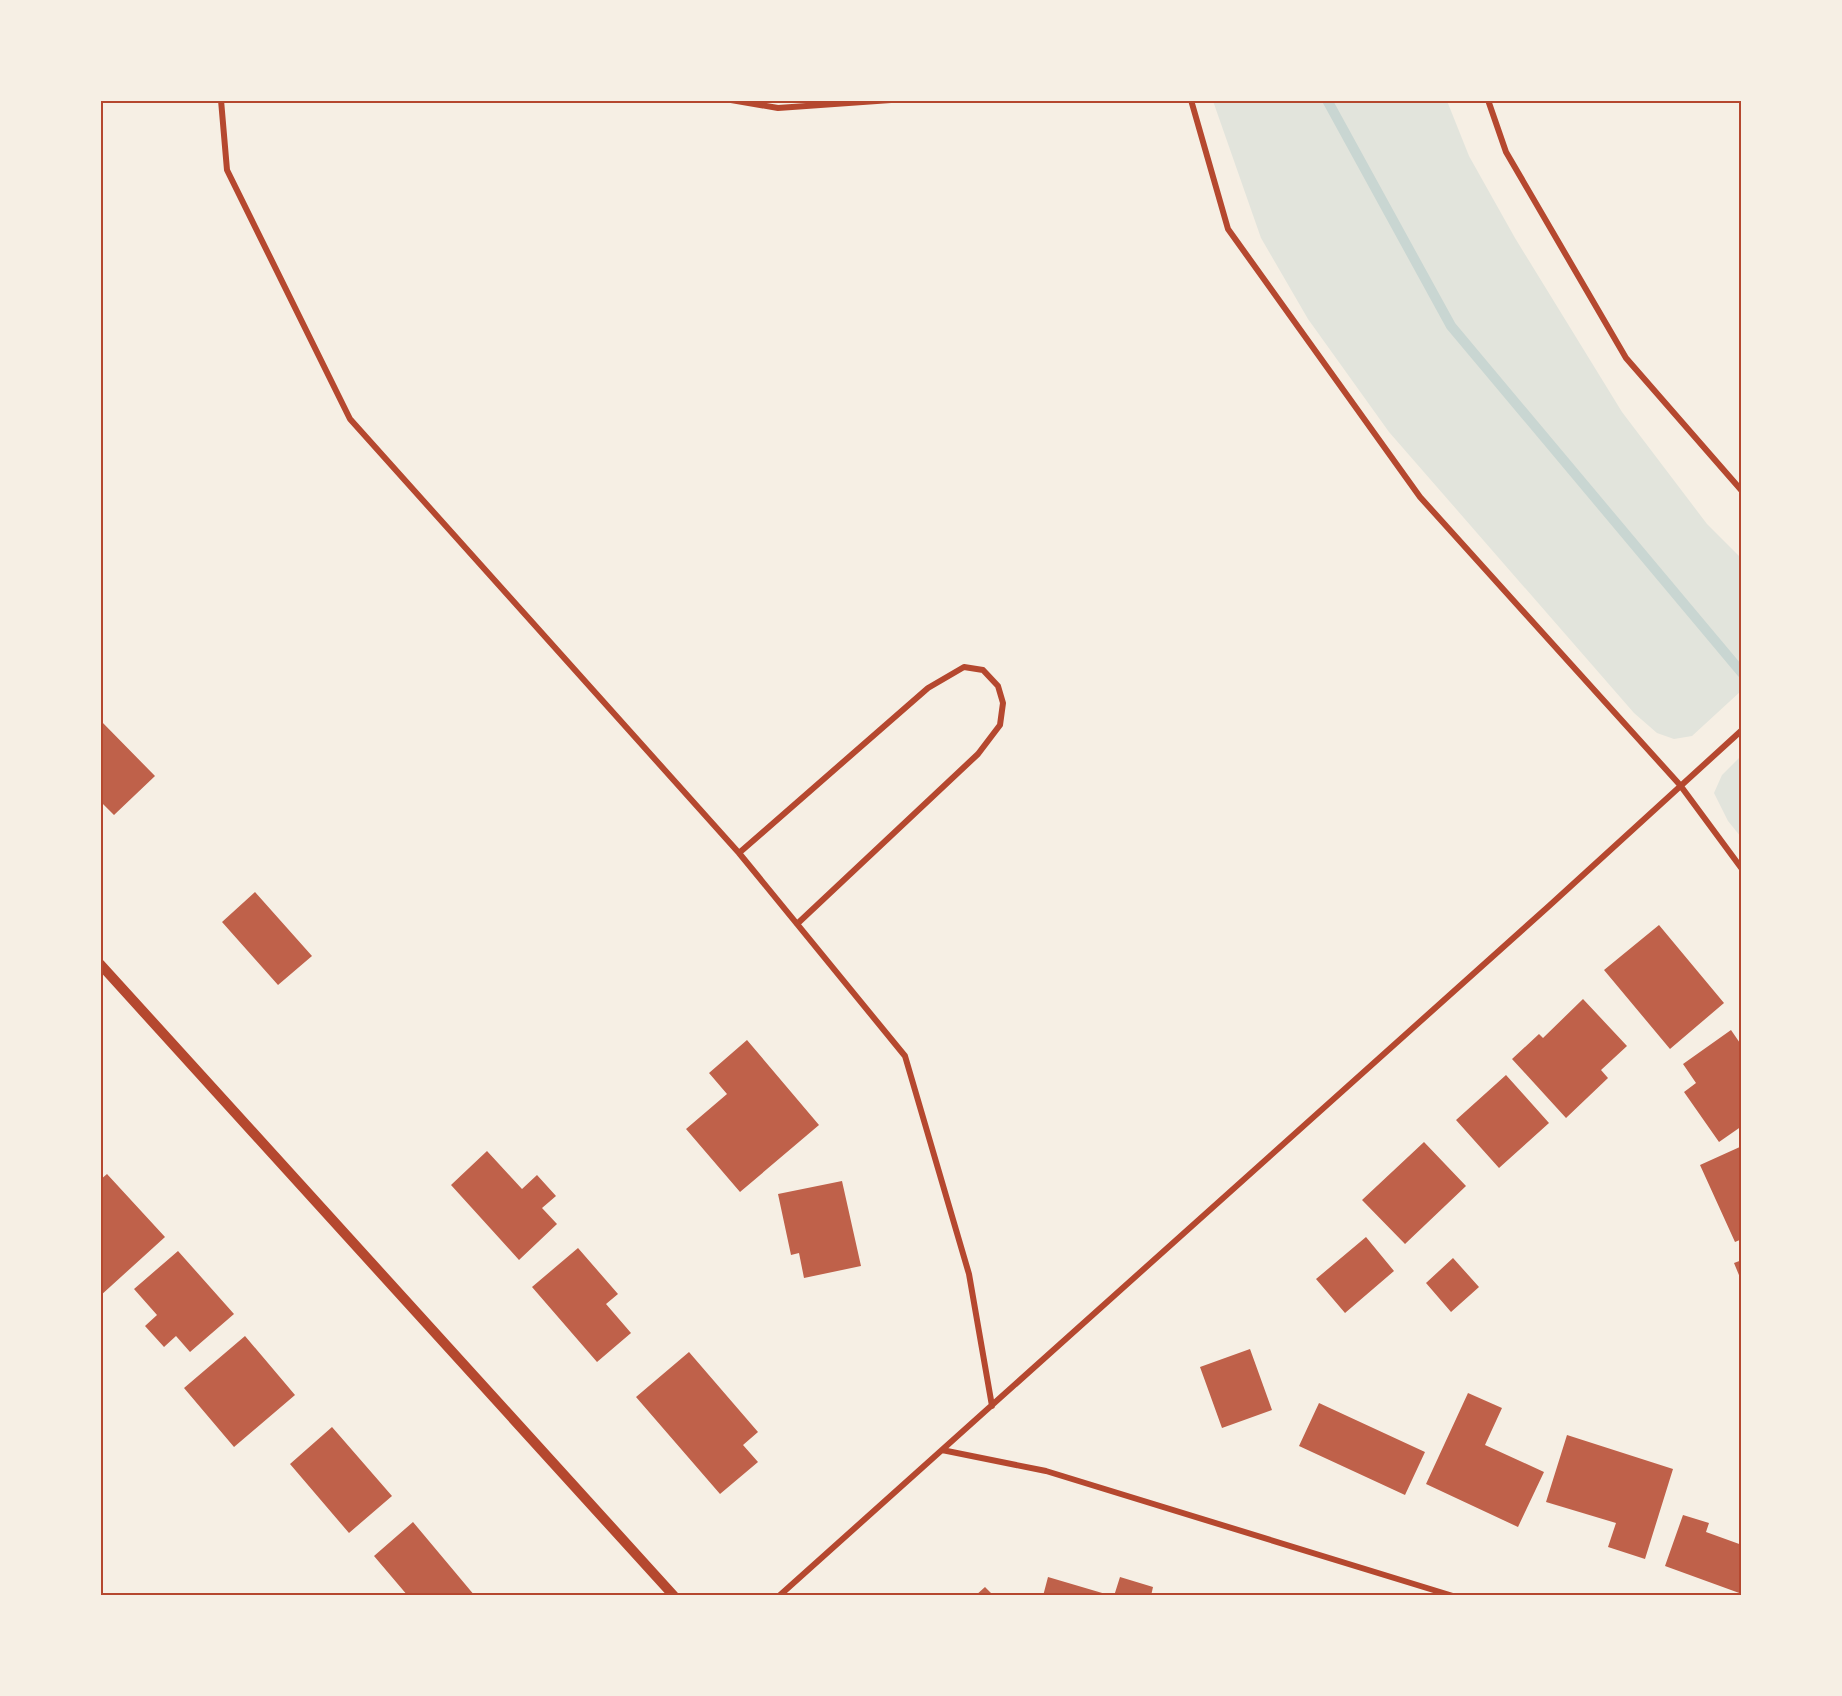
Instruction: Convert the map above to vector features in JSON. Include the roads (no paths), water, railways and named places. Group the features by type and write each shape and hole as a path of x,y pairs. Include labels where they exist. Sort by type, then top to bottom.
{"street":[{"path":"221,100 227,170 350,419 740,853 905,1056 969,1274 992,1406"},
{"path":"731,100 778,108 891,100"},
{"path":"1191,100 1228,229 1420,496 1680,785 1742,869"},
{"path":"1488,100 1506,152 1626,358 1742,491"},
{"path":"740,853 928,688 964,667 983,670 998,686 1003,703 1000,725 978,754 797,924"},
{"path":"779,1596 1549,906 1742,730"},
{"path":"100,964 674,1596"},
{"path":"942,1450 1046,1471 1453,1596"}],"waterway":[{"path":"1327,100 1451,326 1742,673"}]}
